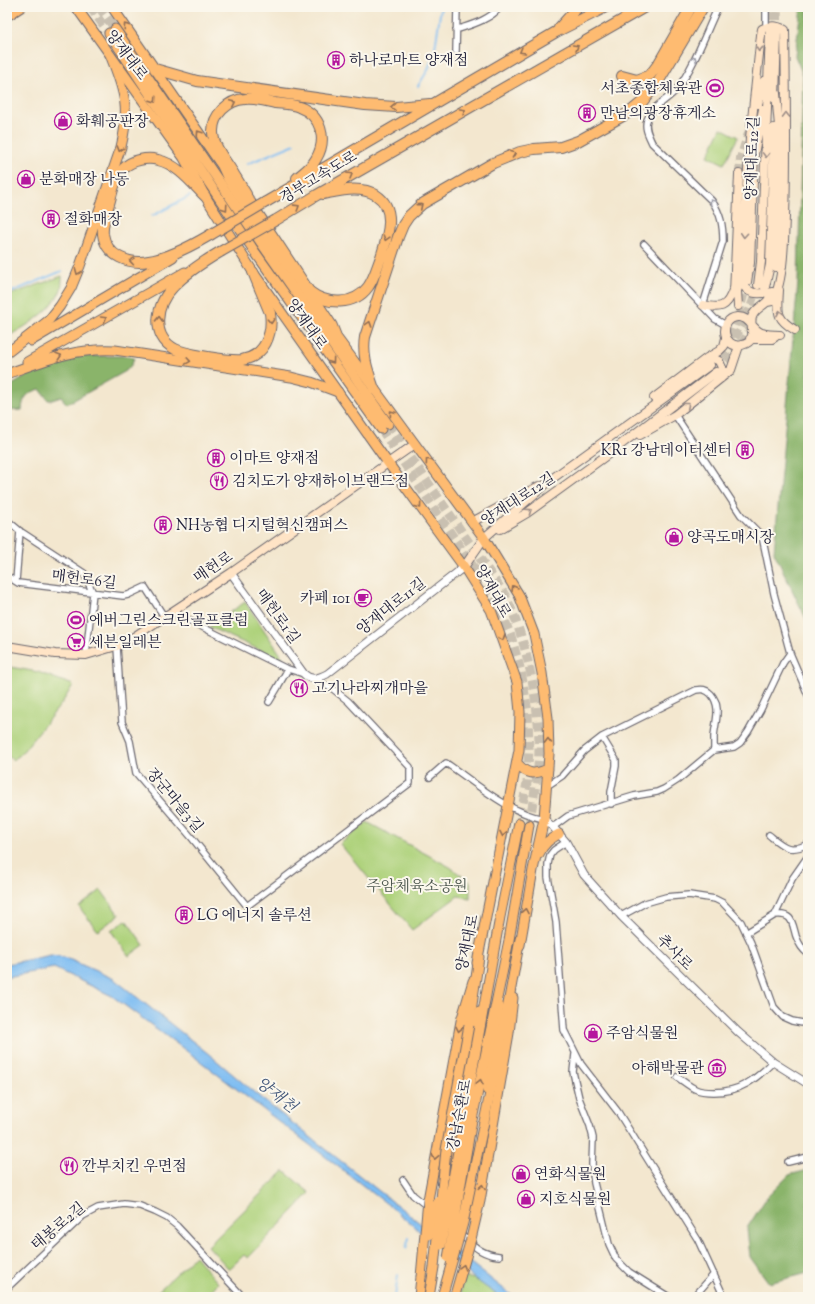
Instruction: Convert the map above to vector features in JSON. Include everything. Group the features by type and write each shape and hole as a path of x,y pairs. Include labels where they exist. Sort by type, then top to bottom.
{"highway":[{"path":"556,32 578,7"},
{"name":"경부고속도로","path":"195,244 556,32 606,7"},
{"name":"경부고속도로","path":"204,261 645,7"},
{"path":"622,76 637,80 650,75 691,7"},
{"path":"374,388 365,364 365,337 398,236 409,216 428,200 500,160 526,150 554,148 569,145 630,112 642,102 657,84 702,7"},
{"path":"155,69 197,81 369,106 396,107 432,104"},
{"path":"246,194 216,145 213,132 216,119 223,109 233,102 245,99 300,107 315,117 322,129 321,147 316,160 280,194"},
{"path":"195,244 158,260 149,262 124,260 113,253 107,244 103,232 104,218 119,175 127,166 136,161 155,159 171,164 206,196"},
{"path":"310,292 319,298 339,302 351,300 364,292 373,278 389,226 388,213 385,204 381,198 372,193 352,190 317,195"},
{"path":"204,261 173,286 165,297 159,312 158,328 163,339 171,347 181,352 235,360 250,357 263,347 269,337 271,319 270,313 253,272"}],"main road":[{"path":"14,10 25,7"},
{"path":"72,7 81,14 87,23"},
{"name":"양재대로","path":"76,7 184,158 253,272 388,463 464,567 491,610 517,682 520,712 519,750 479,957 461,1021 428,1200 419,1297"},
{"name":"양재대로","path":"112,7 222,166 228,179 326,328 337,338 484,538 519,595 534,634 542,673 548,718 548,769 544,819 520,939 509,1033 480,1202 455,1296"},
{"path":"774,26 785,30 787,160 784,243 776,290 767,302 753,314 751,321 752,335 750,340 747,343 738,346 734,345 726,338 724,334 726,325 738,310 737,291 744,281 750,263 754,154 763,114 764,81 771,31 774,26"},
{"path":"771,31 762,29 760,35 750,138 743,285 754,293 760,294 776,290"},
{"name":"양재대로","path":"112,31 255,252 384,426"},
{"path":"771,31 781,149 775,278 778,312 781,319 795,330"},
{"name":"양재대로12길","path":"771,31 761,286 770,265 776,94"},
{"path":"7,354 42,326 56,312 71,288 80,266 121,147 124,128 124,91 111,57"},
{"path":"758,104 764,81"},
{"path":"222,166 246,194 332,325 337,338"},
{"path":"738,306 733,290 740,174"},
{"name":"경부고속도로","path":"7,354 195,244"},
{"name":"경부고속도로","path":"8,373 204,261"},
{"path":"703,305 717,308 722,306 727,303 733,290"},
{"path":"733,318 738,317 746,319 760,333 780,335 772,339 750,340"},
{"name":"양재대로12길","path":"484,538 553,478 709,361 724,346 726,338"},
{"path":"719,375 731,370 738,346"},
{"path":"8,373 71,352 115,350 297,378 338,392"},
{"path":"607,455 674,415 719,375 723,370 719,361 713,358 709,361"},
{"name":"양재대로12길","path":"484,538 527,513 719,375"},
{"name":"매헌로","path":"7,646 55,654 86,656 117,647 165,618 415,444"},
{"path":"472,522 553,478"},
{"name":"양재대로11길","path":"464,567 484,538"},
{"path":"516,763 522,769 535,774 548,769"},
{"name":"양재대로","path":"468,1119 500,917 524,824 509,940"},
{"path":"533,870 541,848 556,830"},
{"path":"423,1261 453,1147 475,1029 500,917"},
{"path":"442,1297 463,1223 504,1026 520,939"},
{"path":"472,1236 472,1204 475,1170 509,940"},
{"name":"강남순환로","path":"430,1297 446,1217 509,940"},
{"path":"430,1297 446,1150 469,1025 479,957"},
{"name":"강남순환로","path":"442,1297 468,1119"}],"street":[{"path":"456,52 457,7"},
{"path":"456,30 485,19 497,12 500,7"},
{"path":"703,305 723,241 721,219 712,201 652,143 646,127 647,120 651,114 676,91 688,72 718,7"},
{"path":"766,7 771,31"},
{"path":"644,244 715,319 726,325"},
{"path":"674,415 741,515 762,536 774,594 790,653 808,695"},
{"path":"7,520 20,531 84,573 93,593 86,656"},
{"path":"16,581 20,531"},
{"name":"양재대로11길","path":"314,679 327,674 464,567"},
{"name":"매헌로1길","path":"231,573 304,674"},
{"name":"매헌로6길","path":"7,576 18,583 123,596 145,587 165,618"},
{"path":"172,612 288,669 314,679"},
{"name":"장군마을3길","path":"117,647 122,722 130,741 138,777 192,838 247,906 410,783 410,767 348,701 333,689 314,679"},
{"path":"556,830 568,816 634,796 657,792 664,789 678,780 714,750 734,746 740,742 748,732 782,663 790,653"},
{"path":"269,702 288,669"},
{"path":"547,786 562,776 584,751 602,737 696,690 702,689 708,691 715,698 717,711 714,750"},
{"path":"602,737 616,760 611,792 611,804"},
{"path":"430,777 446,763 508,807 524,814 544,819"},
{"name":"추사로","path":"544,819 566,842 584,875 621,916 718,1013 773,1062 808,1084"},
{"path":"769,835 781,845 789,848 796,849 808,844"},
{"path":"566,842 554,850 550,856 548,864 548,877 556,922 564,1030 581,1064 618,1112 698,1240 724,1297"},
{"path":"746,933 775,914 792,879 808,856"},
{"path":"621,916 645,903 666,897 689,895 715,899 723,903 741,922 751,943 774,1007 783,1017 792,1022 808,1024"},
{"path":"775,914 782,914 790,918 794,924 796,936 808,954"},
{"path":"575,1054 573,1072 579,1098 593,1138 592,1164 594,1184 609,1244 616,1259 629,1272 669,1297"},
{"path":"677,1077 696,1089 704,1092 732,1091 746,1085 761,1074 773,1062"},
{"path":"788,1162 808,1156"},
{"path":"403,1180 413,1195 482,1252 500,1256"},
{"name":"태봉로2길","path":"7,1288 83,1216 98,1208 124,1204 140,1206 167,1218 177,1226 243,1297"},
{"path":"694,1297 714,1274"}],"green space":[{"path":"801,7 808,7 808,623 774,552 798,282 803,75 795,56"},
{"path":"721,128 738,137 724,164 708,156"},
{"path":"62,276 61,290 56,300 44,313 7,337 7,296"},
{"path":"68,356 130,356 134,358 132,364 126,371 67,404 61,397 48,400 40,389 26,396 23,402 22,410 7,411 7,388 40,368"},
{"path":"245,602 283,658 280,659 209,627"},
{"path":"10,667 38,672 73,685 62,703 20,755 13,760 7,756 7,686"},
{"name":"주암체육소공원","path":"367,822 450,867 470,882 470,898 458,896 412,930 340,844"},
{"path":"101,890 119,915 98,931 79,907"},
{"path":"126,920 144,945 129,956 111,931"},
{"path":"808,1170 808,1273 769,1283 750,1257 747,1228 767,1197 789,1175"},
{"path":"284,1171 310,1193 248,1258 244,1255 229,1269 208,1246"},
{"path":"195,1256 218,1283 205,1297 152,1297"},
{"path":"463,1277 475,1279 500,1297 460,1297"}],"water":[{"path":"51,955 64,957 114,979 210,1055 262,1099 514,1297 500,1297 475,1279 391,1207 112,996 54,968 7,977 7,964"}],"waterway":[{"path":"418,86 428,70 435,49 441,7"},
{"path":"247,164 295,144"},
{"path":"152,216 190,196"},
{"path":"7,294 62,271"},
{"path":"406,1248 409,1238"},
{"path":"395,1297 398,1275"}],"tunnel":[{"path":"90,7 109,33"},
{"path":"99,7 115,29"},
{"path":"770,32 771,7"},
{"path":"777,32 778,7"},
{"path":"739,174 740,158 750,127"},
{"path":"731,337 740,311 747,283"},
{"path":"711,364 729,347 734,340 749,309 758,285"},
{"path":"718,370 739,348 753,324"},
{"path":"388,424 505,595 519,630 534,690 537,709 539,747 536,786 529,825"},
{"path":"381,429 497,602 511,636 521,671 528,712 529,749 527,783 519,823"}],"place":[{"name":"하나로마트 양재점","path":"336,60"},
{"name":"서초종합체육관","path":"715,88"},
{"name":"만남의광장휴게소","path":"587,113"},
{"name":"화훼공판장","path":"63,121"},
{"name":"분화매장 나동","path":"26,179"},
{"name":"절화매장","path":"51,219"},
{"name":"KR1 강남데이터센터","path":"745,450"},
{"name":"이마트 양재점","path":"216,458"},
{"name":"김치도가 양재하이브랜드점","path":"219,481"},
{"name":"NH농협 디지털혁신캠퍼스","path":"163,525"},
{"name":"양곡도매시장","path":"674,537"},
{"name":"카페 101","path":"363,598"},
{"name":"에버그린스크린골프클럼","path":"76,620"},
{"name":"세븐일레븐","path":"76,642"},
{"name":"고기나라찌개마을","path":"299,688"},
{"name":"LG 에너지 솔루션","path":"184,915"},
{"name":"주암식물원","path":"593,1033"},
{"name":"아해박물관","path":"717,1068"},
{"name":"깐부치킨 우면점","path":"69,1166"},
{"name":"연화식물원","path":"521,1174"},
{"name":"지호식물원","path":"526,1199"}],"water label":[{"name":"양재천","path":"277,1094"}]}
